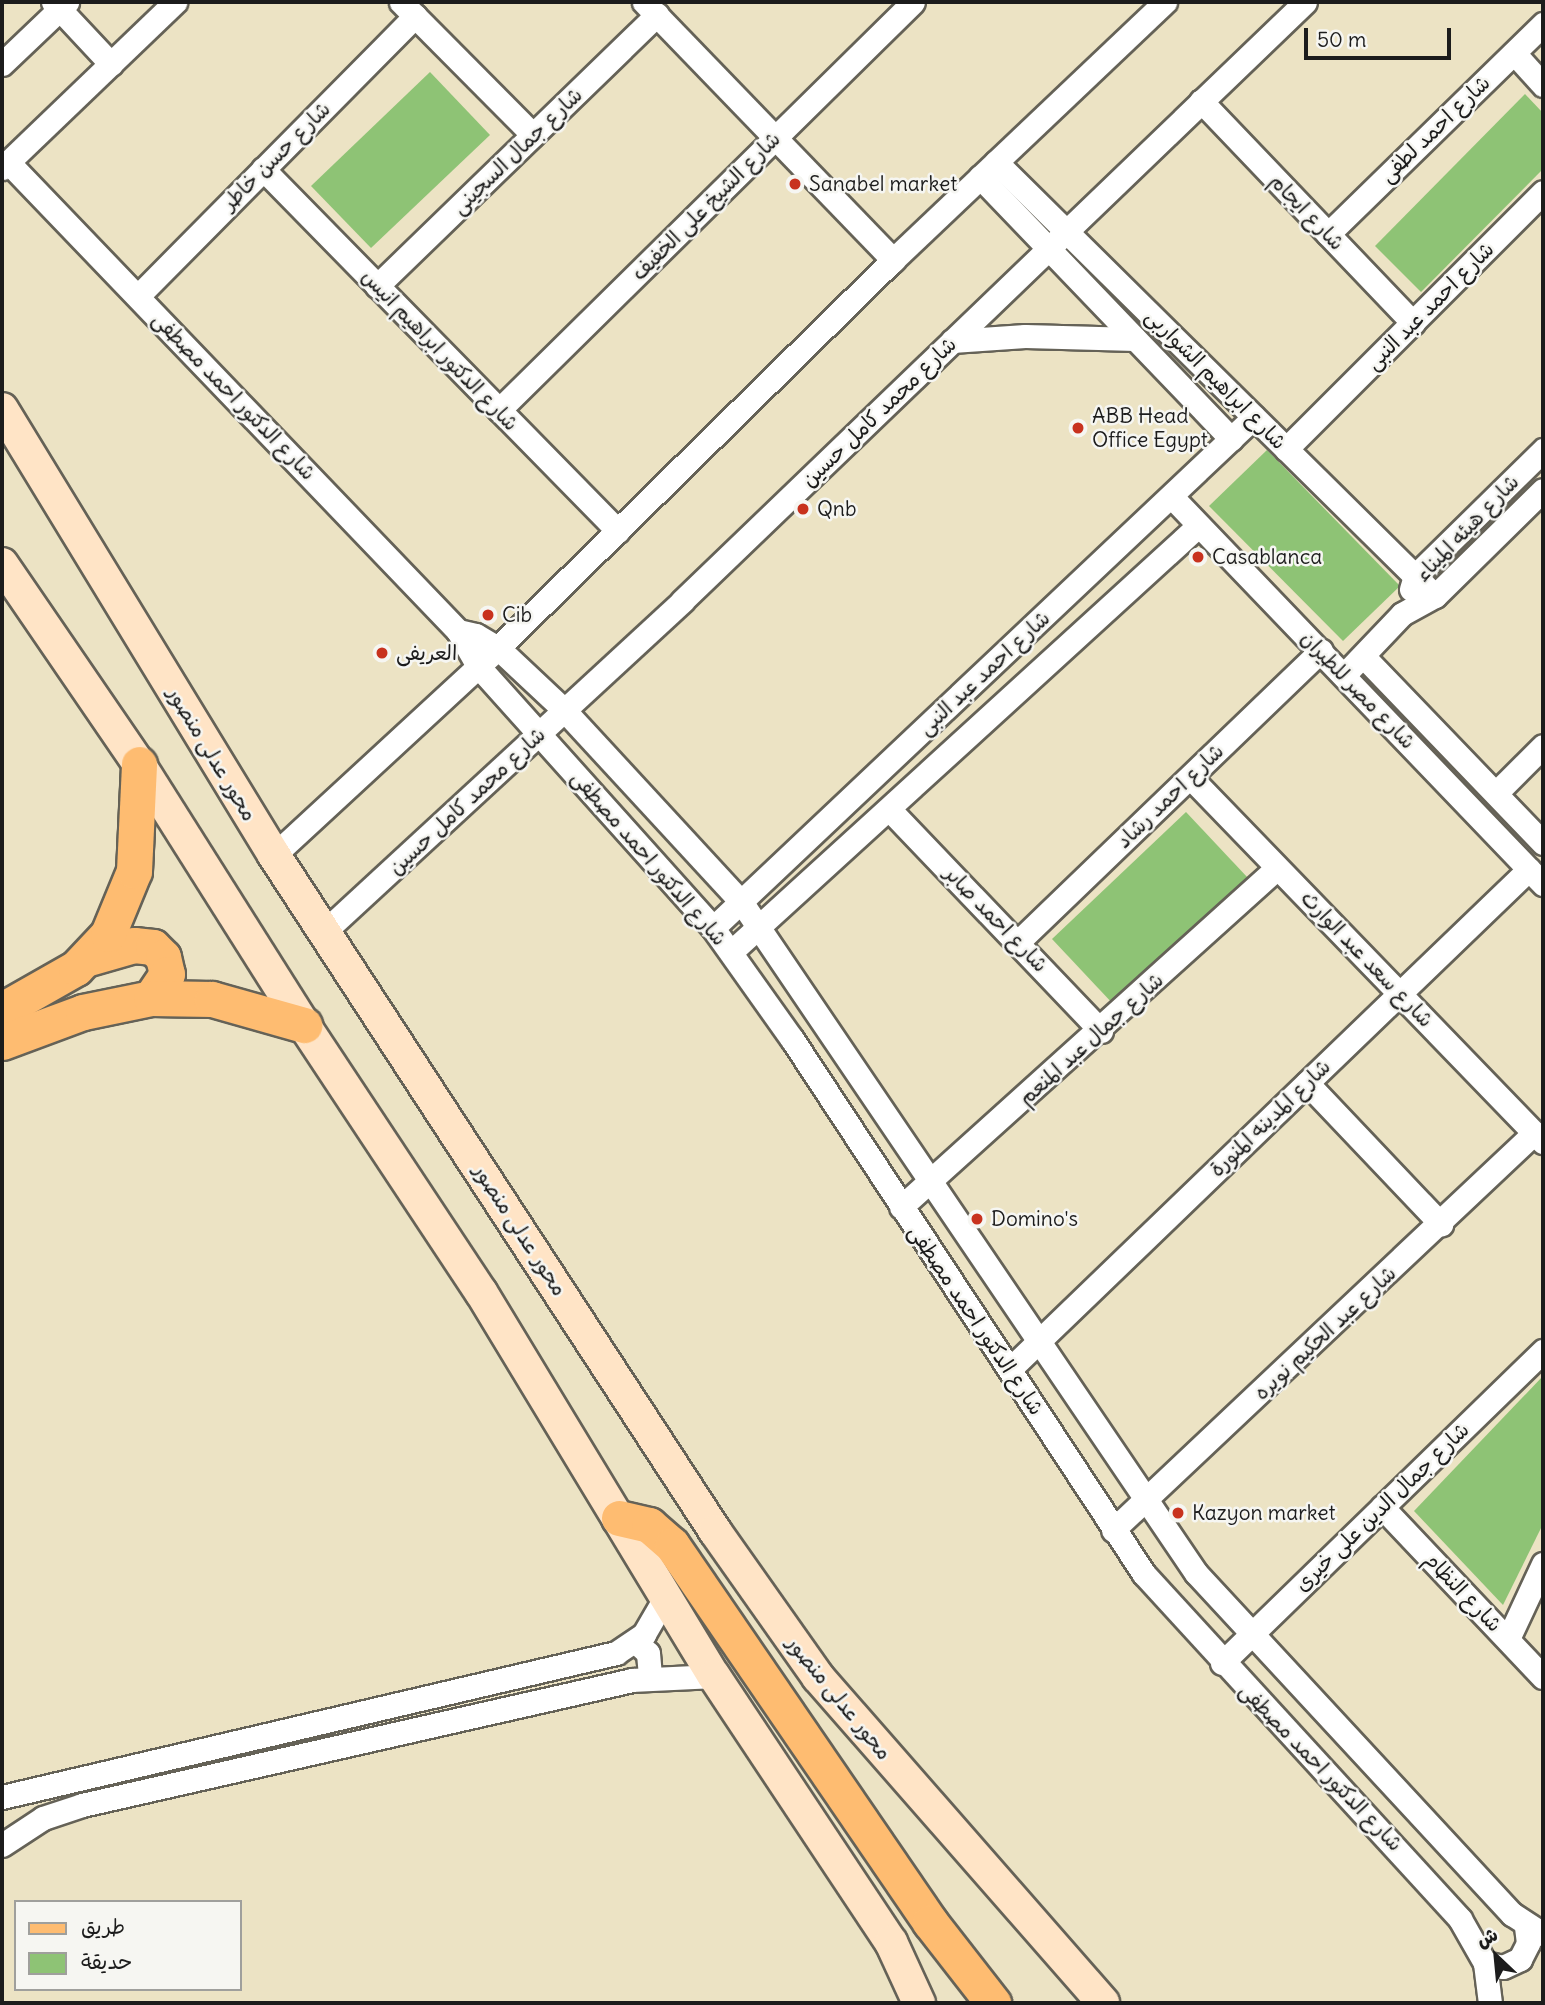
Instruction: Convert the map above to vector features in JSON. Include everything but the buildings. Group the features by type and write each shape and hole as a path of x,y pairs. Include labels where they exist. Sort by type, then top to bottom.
{"main road":[{"name":"محور عدلى منصور","path":"2,409 274,855 780,1624 865,1733 1099,2000"},
{"path":"2,564 139,764 304,1026 481,1292 715,1675 891,1942 919,2003"},
{"path":"89,958 119,915 134,871 139,764"},
{"path":"2,1010 89,958 134,946 153,947 163,957 167,974 151,998"},
{"path":"2,1042 83,1012 151,998 212,999 304,1026"},
{"path":"619,1518 649,1525 672,1545 930,1922 992,2003"}],"street":[{"path":"5,165 175,2"},
{"path":"274,855 498,648 893,260 1165,2"},
{"name":"شارع محمد كامل حسين","path":"325,931 540,735 1305,2"},
{"path":"2,64 60,4 111,64"},
{"name":"شارع الشيخ على الخفيف","path":"499,410 775,137 902,5"},
{"path":"651,8 893,260"},
{"name":"شارع جمال السجينى","path":"377,286 533,135 651,8"},
{"path":"408,9 533,135"},
{"name":"شارع حسن خاطر","path":"138,296 263,169 408,9"},
{"name":"شارع احمد لطفى","path":"1328,234 1543,24"},
{"path":"1514,53 1543,85"},
{"name":"شارع ايجام","path":"1201,101 1413,323"},
{"name":"شارع الدكتور احمد مصطفى","path":"5,165 138,296 458,631 478,666 713,928 1011,1368 1113,1530 1177,1615 1395,1844 1460,1919 1485,1963 1490,2003"},
{"name":"شارع الدكتور ابراهيم انيس","path":"263,169 618,531"},
{"name":"شارع ابراهيم الشواربى","path":"988,170 1066,231 1435,596"},
{"name":"شارع ابراهيم الشواربى","path":"988,170 1048,248 1231,439"},
{"name":"شارع احمد عبد النبى","path":"1286,449 1543,192"},
{"path":"952,341 1049,336 1135,339"},
{"name":"شارع احمد عبد النبى","path":"713,928 1254,417"},
{"name":"شارع هيئه الميناء","path":"1402,614 1415,576 1543,450"},
{"name":"شارع هيئه الميناء","path":"1344,675 1402,614 1435,596 1543,490"},
{"name":"شارع مصر للطيران","path":"1171,496 1536,877"},
{"name":"شارع احمد عبد النبى","path":"731,952 1198,526"},
{"name":"شارع الدكتور احمد مصطفى","path":"458,631 476,635 498,648 565,711 742,903 761,926 1145,1503 1220,1602 1535,1930"},
{"name":"شارع احمد رشاد","path":"1018,941 1321,650"},
{"name":"شارع مصر للطيران","path":"1364,657 1543,843"},
{"path":"1496,793 1543,746"},
{"name":"شارع سعد عبد الوارث","path":"1190,777 1539,1138"},
{"name":"شارع احمد صابر","path":"889,809 1018,941 1101,1031"},
{"name":"شارع جمال عبد المنعم","path":"901,1207 1101,1031 1277,867"},
{"name":"شارع المدينه المنورة","path":"1011,1368 1400,993 1536,877"},
{"path":"1307,1083 1441,1224"},
{"name":"شارع عبد الحكيم نويره","path":"1113,1530 1441,1224 1539,1138"},
{"name":"شارع جمال الدين على خيرى","path":"1222,1663 1543,1351"},
{"name":"شارع النظام","path":"1382,1507 1543,1677"},
{"path":"1508,1639 1543,1564"},
{"path":"2,1797 605,1656 636,1642 666,1596"},
{"path":"636,1642 651,1660 650,1677"},
{"path":"2,1845 43,1818 82,1805 650,1677 715,1675"},
{"path":"1485,1963 1503,1967 1520,1959 1535,1930"}],"green space":[{"path":"430,72 490,135 371,248 311,186"},
{"path":"1525,94 1543,113 1543,169 1421,292 1375,246"},
{"path":"1267,450 1400,586 1343,641 1209,506"},
{"path":"1186,812 1248,878 1114,1005 1052,939"},
{"path":"1543,1376 1543,1524 1503,1605 1414,1511"}],"place":[{"name":"Sanabel market","path":"795,184"},
{"name":"ABB Head Office Egypt","path":"1078,428"},
{"name":"Qnb","path":"803,509"},
{"name":"Casablanca","path":"1198,557"},
{"name":"Cib","path":"488,615"},
{"name":"العريفى","path":"382,653"},
{"name":"Domino's","path":"977,1219"},
{"name":"Kazyon market","path":"1178,1513"}]}
